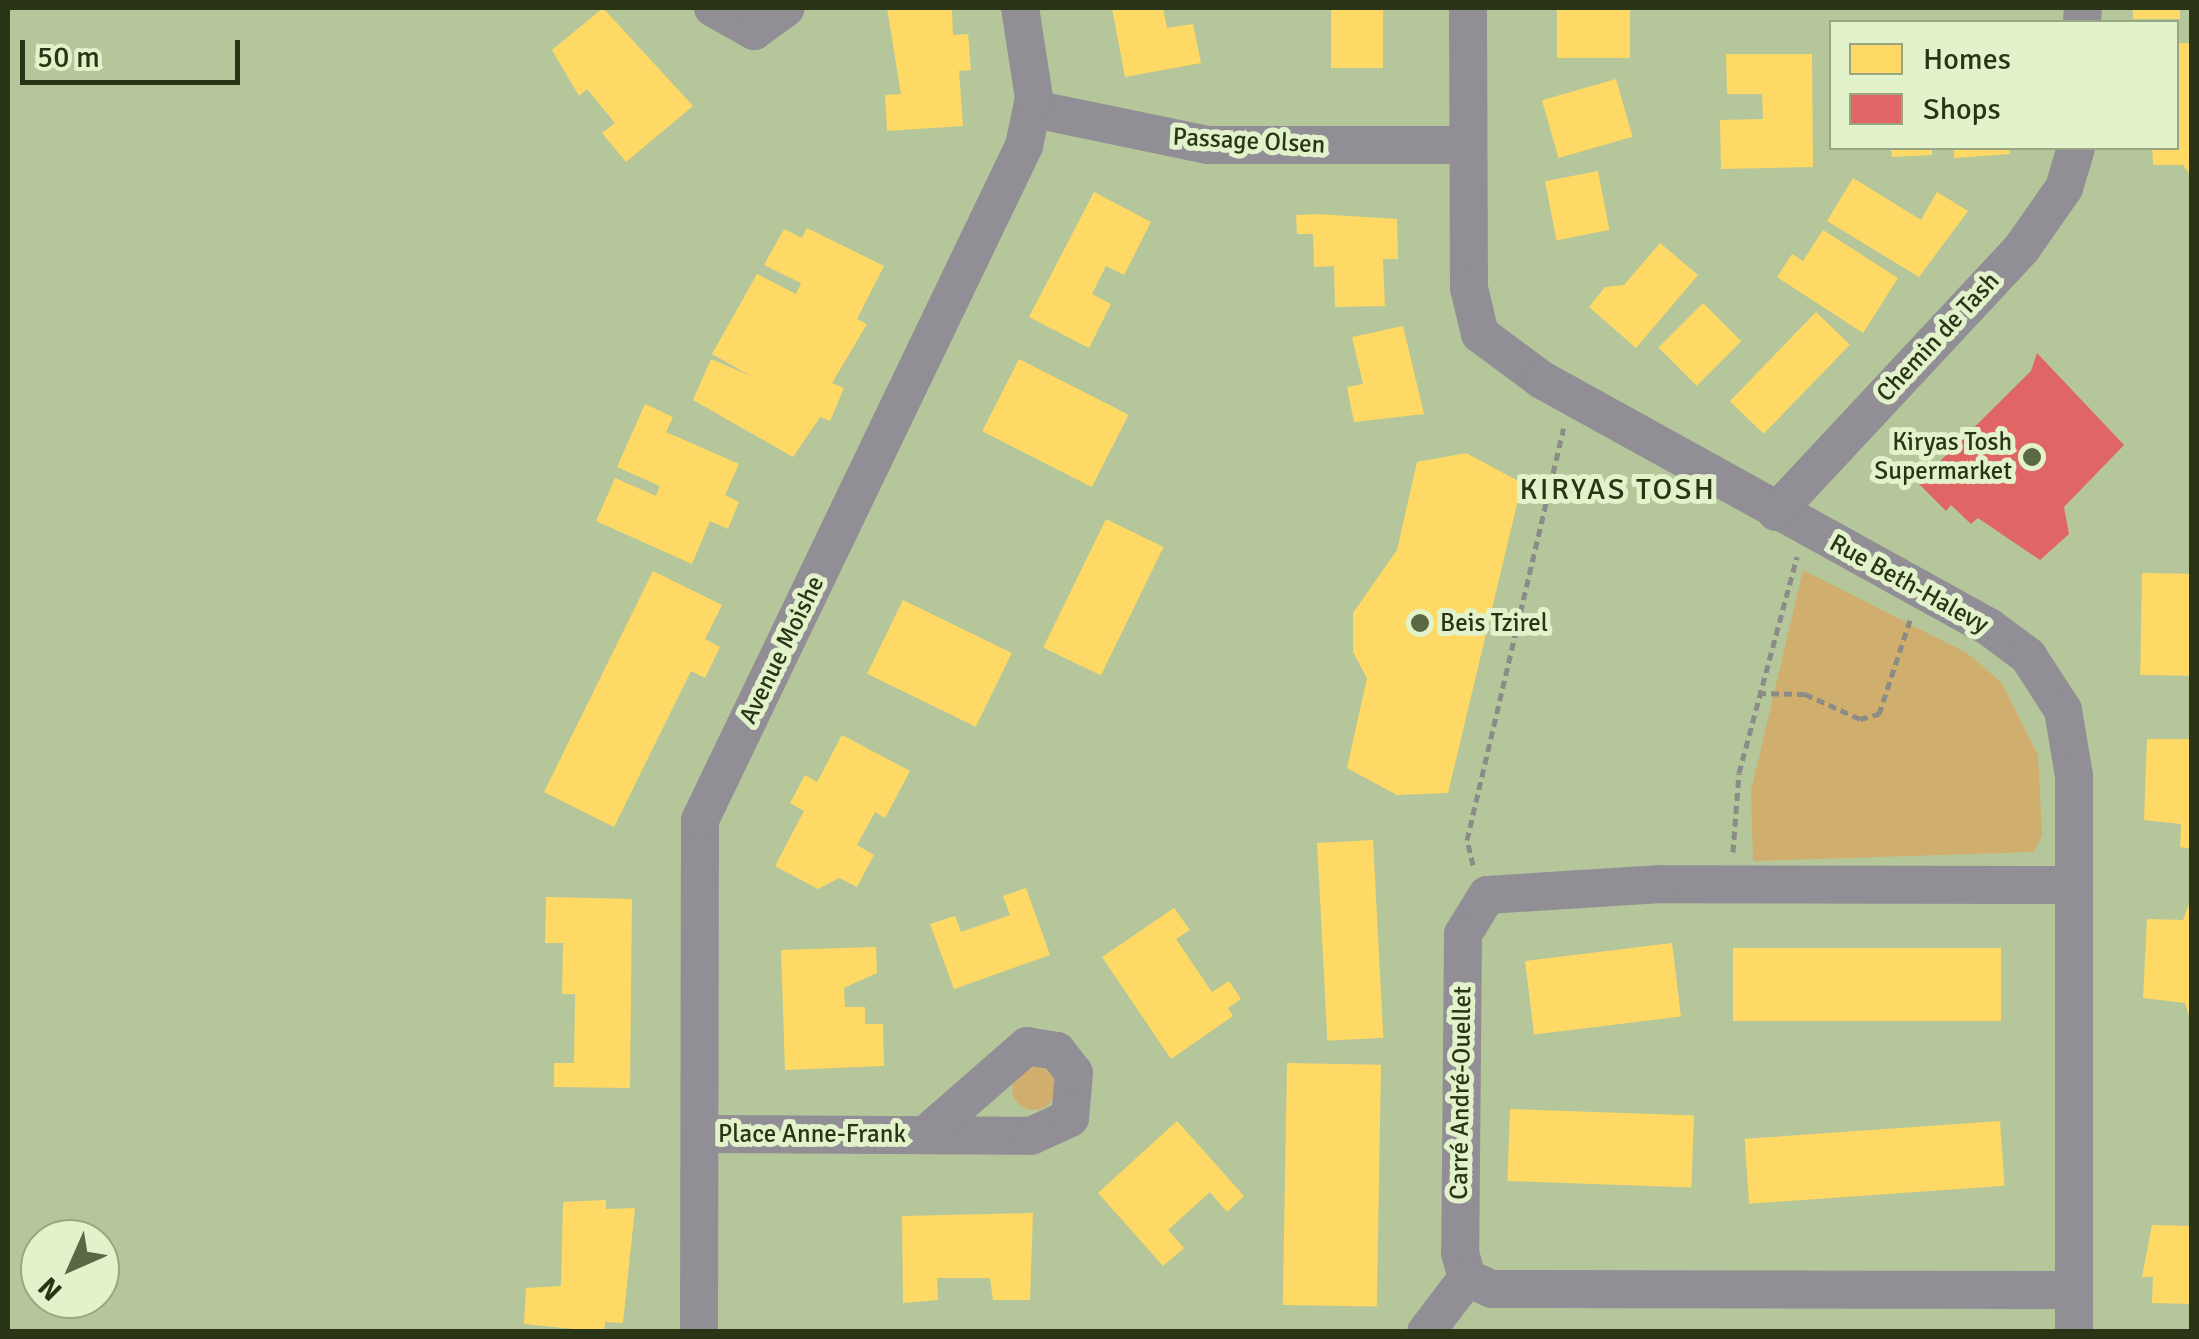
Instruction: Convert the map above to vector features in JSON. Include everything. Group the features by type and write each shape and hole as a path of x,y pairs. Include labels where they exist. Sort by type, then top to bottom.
{"street":[{"path":"713,8 754,31 786,8"},
{"path":"1020,8 1034,109"},
{"name":"Rue Beth-Halevy","path":"1468,8 1468,288 1480,334 1516,364 2028,656 2068,730 2074,885 2074,1332"},
{"name":"Passage Olsen","path":"1034,109 1208,144 1468,146"},
{"name":"Avenue Moishe","path":"699,1332 700,820 1034,109"},
{"name":"Chemin de Tash","path":"1776,512 2022,248 2064,188 2075,150"},
{"name":"Carré André-Ouellet","path":"1467,1278 1460,1253 1463,934 1486,895 1661,884 2074,885"},
{"name":"Place Anne-Frank","path":"700,1134 925,1135"},
{"path":"1426,1332 1467,1278 1492,1289 2074,1290"}],"path":[{"path":"1478,876 1467,840 1564,428"},
{"path":"1733,865 1734,806 1758,692 1796,557"},
{"path":"1758,692 1805,694 1870,718 1884,704 1907,626"}],"shaded area":[{"path":"1803,570 1967,653 2002,683 2038,755 2042,835 2034,852 1753,861 1751,791"},
{"path":"1034,1066 1050,1072 1056,1088 1050,1104 1034,1110 1018,1104 1012,1088 1018,1072"}],"building: Homes":[{"path":"603,8 693,106 626,162 602,133 615,123 587,89 579,96 552,50"},
{"path":"887,8 952,8 953,35 968,34 971,70 959,71 963,126 887,131 885,95 901,94"},
{"path":"1112,8 1163,8 1167,28 1193,24 1201,63 1125,77"},
{"path":"1331,8 1383,8 1383,68 1331,68"},
{"path":"1557,8 1630,8 1630,58 1557,58"},
{"path":"2133,8 2180,8 2180,19 2133,19"},
{"path":"2179,43 2192,43 2192,177 2183,165 2153,165 2152,150 2179,150"},
{"path":"1726,54 1812,54 1813,167 1721,169 1720,120 1763,119 1762,94 1727,94"},
{"path":"1616,79 1633,137 1559,158 1542,100"},
{"path":"1891,150 1932,150 1932,155 1892,157"},
{"path":"1954,150 2009,150 2010,154 1954,158"},
{"path":"1598,171 1609,230 1556,240 1545,181"},
{"path":"1853,178 1921,220 1937,192 1968,211 1919,277 1827,221"},
{"path":"1094,192 1151,222 1124,275 1106,266 1092,294 1111,304 1089,348 1029,317"},
{"path":"1296,215 1397,219 1398,259 1383,259 1385,306 1335,307 1334,266 1314,267 1313,234 1297,234"},
{"path":"807,228 884,266 857,319 867,324 832,383 844,388 830,421 820,417 793,457 693,400 711,359 751,376 712,354 757,274 796,294 801,283 764,265 784,229 802,238"},
{"path":"1823,230 1898,278 1863,333 1777,277 1792,254 1803,261"},
{"path":"1660,243 1698,275 1636,348 1589,307 1605,287 1624,285"},
{"path":"1703,303 1741,341 1697,386 1658,348"},
{"path":"1816,312 1850,345 1764,434 1730,401"},
{"path":"1403,326 1424,414 1354,422 1347,387 1363,384 1352,337"},
{"path":"1019,359 1129,415 1092,487 982,431"},
{"path":"645,404 673,417 666,432 739,464 725,495 739,502 728,529 710,521 692,564 596,521 615,478 656,496 660,486 617,467"},
{"name":"Beis Tzirel","path":"1466,453 1522,483 1448,793 1397,795 1347,768 1367,678 1353,652 1353,613 1397,550 1417,462"},
{"path":"1106,519 1164,547 1101,676 1043,648"},
{"path":"653,571 722,605 705,639 720,647 705,678 691,671 614,827 544,792"},
{"path":"2142,573 2192,574 2190,676 2140,675"},
{"path":"903,600 1012,653 976,727 867,674"},
{"path":"842,735 910,771 885,818 875,812 857,845 874,855 857,887 839,878 818,889 775,866 804,811 790,803 805,775 817,782"},
{"path":"2147,739 2192,739 2192,849 2180,847 2181,824 2144,820"},
{"path":"1373,840 1383,1038 1327,1041 1317,843"},
{"path":"1026,888 1050,955 954,989 930,924 955,916 961,932 1010,915 1003,896"},
{"path":"2192,896 2192,1026 2185,1003 2143,998 2147,919 2183,920"},
{"path":"546,897 632,899 630,1088 554,1087 554,1063 574,1063 575,994 562,994 563,943 545,943"},
{"path":"1174,908 1190,930 1176,939 1212,992 1229,981 1241,999 1228,1008 1233,1016 1171,1059 1102,957"},
{"path":"1672,943 1681,1016 1534,1034 1525,961"},
{"path":"876,947 877,973 844,988 845,1007 865,1007 865,1024 883,1024 884,1066 785,1070 781,950"},
{"path":"1733,948 2001,948 2001,1021 1733,1021"},
{"path":"1287,1063 1381,1065 1377,1307 1283,1305"},
{"path":"1510,1109 1694,1115 1691,1187 1507,1181"},
{"path":"1177,1121 1244,1196 1227,1212 1210,1192 1168,1230 1184,1248 1163,1266 1098,1193"},
{"path":"2000,1121 2005,1186 1749,1204 1745,1139"},
{"path":"606,1200 606,1209 635,1208 623,1323 605,1322 604,1332 524,1324 526,1288 561,1286 563,1202"},
{"path":"1033,1213 1030,1300 993,1300 990,1278 937,1278 938,1300 903,1303 902,1216"},
{"path":"2152,1225 2192,1226 2192,1304 2152,1303 2153,1277 2142,1277"}],"building: Shops":[{"name":"Kiryas Tosh Supermarket","path":"2037,353 2124,445 2064,507 2069,534 2040,560 1978,518 1971,524 1951,505 1946,511 1918,483 2031,371"}],"place":[{"name":"Kiryas Tosh Supermarket","path":"2032,457"},
{"name":"Beis Tzirel","path":"1420,623"}],"district":[{"name":"KIRYAS TOSH","path":"1618,490"}]}
